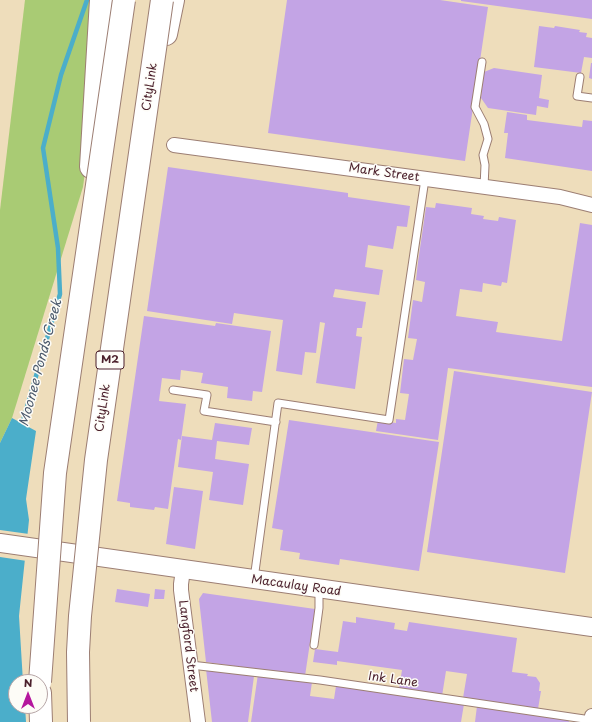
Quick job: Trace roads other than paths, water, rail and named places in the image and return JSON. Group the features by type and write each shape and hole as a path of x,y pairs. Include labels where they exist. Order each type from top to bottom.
{"highway":[{"path":"84,270 101,0"},
{"path":"41,674 55,473 124,0"},
{"name":"CityLink","path":"79,722 78,652 80,616 96,460 141,155 162,0"},
{"path":"141,155 174,0"}],"street":[{"name":"Mark Street","path":"174,145 560,197 592,205"},
{"name":"Macaulay Road","path":"0,543 592,627"},
{"name":"Langford Street","path":"183,570 180,584 198,722"}],"lane":[{"path":"482,62 475,107 484,124 488,139 483,155 485,165 484,187"},
{"path":"580,77 577,96 592,98"},
{"path":"254,580 278,403 389,420 425,179"},
{"path":"172,390 207,395 204,412 276,422"},
{"path":"314,646 319,608 318,589"},
{"name":"Ink Lane","path":"191,665 320,680 592,719"}],"water":[{"name":"Moonee Ponds Creek","path":"12,418 36,431 26,499 29,520 19,616 23,674 8,674 8,714 26,714 26,722 0,722 0,443"}],"waterway":[{"name":"Moonee Ponds Creek","path":"22,424 60,294 58,248 43,148 61,75 87,0"}]}
